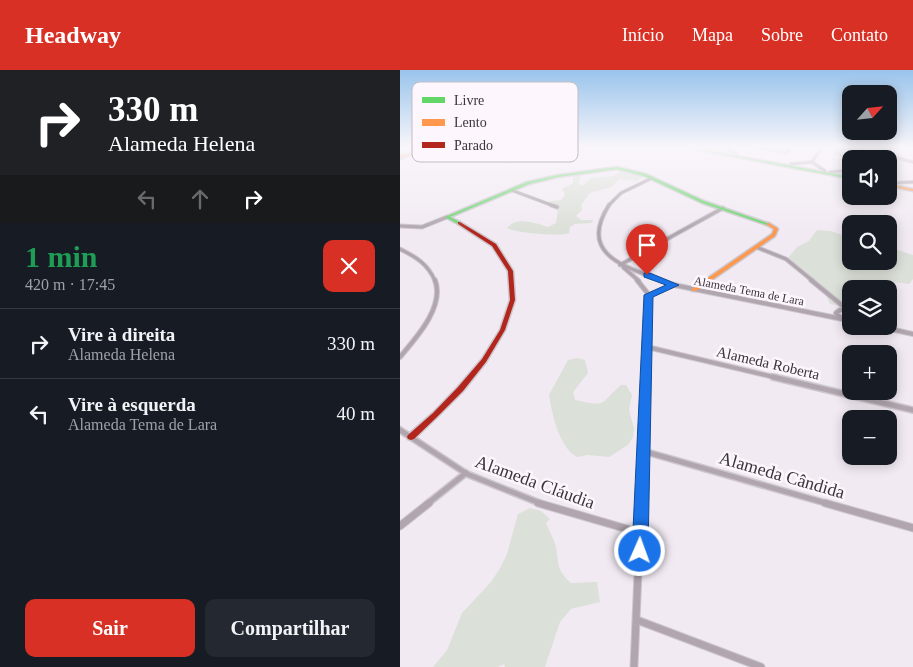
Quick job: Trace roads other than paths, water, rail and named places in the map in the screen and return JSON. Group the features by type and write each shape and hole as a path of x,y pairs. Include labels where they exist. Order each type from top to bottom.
{"street":[{"path":"400,226 425,226 511,190 548,178 562,176"},
{"path":"646,176 685,194 774,226 776,232 774,236 694,290"},
{"name":"Alameda Tema de Lara","path":"652,178 616,195 607,208 598,233 598,244 604,253 621,266 694,290 842,319"},
{"path":"897,183 913,182"},
{"path":"897,185 913,188"},
{"path":"511,190 557,207"},
{"path":"634,667 641,533 649,295 642,284 621,266 723,208"},
{"path":"411,437 447,405 476,373 502,331 511,306 510,271 498,248 475,230 447,217"},
{"path":"756,247 786,259 842,305"},
{"path":"400,249 418,258 432,269 437,282 437,300 426,324 400,357"},
{"path":"649,295 674,285"},
{"path":"838,301 837,315 842,319"},
{"name":"Alameda Tema de Lara","path":"822,315 842,311"},
{"path":"897,330 913,334"},
{"name":"Alameda Roberta","path":"647,347 913,410"},
{"name":"Alameda Cláudia","path":"400,430 466,473 505,491 553,508 641,533"},
{"name":"Alameda Cândida","path":"643,451 913,528"},
{"path":"400,526 466,473"},
{"path":"637,620 671,631 761,667"}]}
